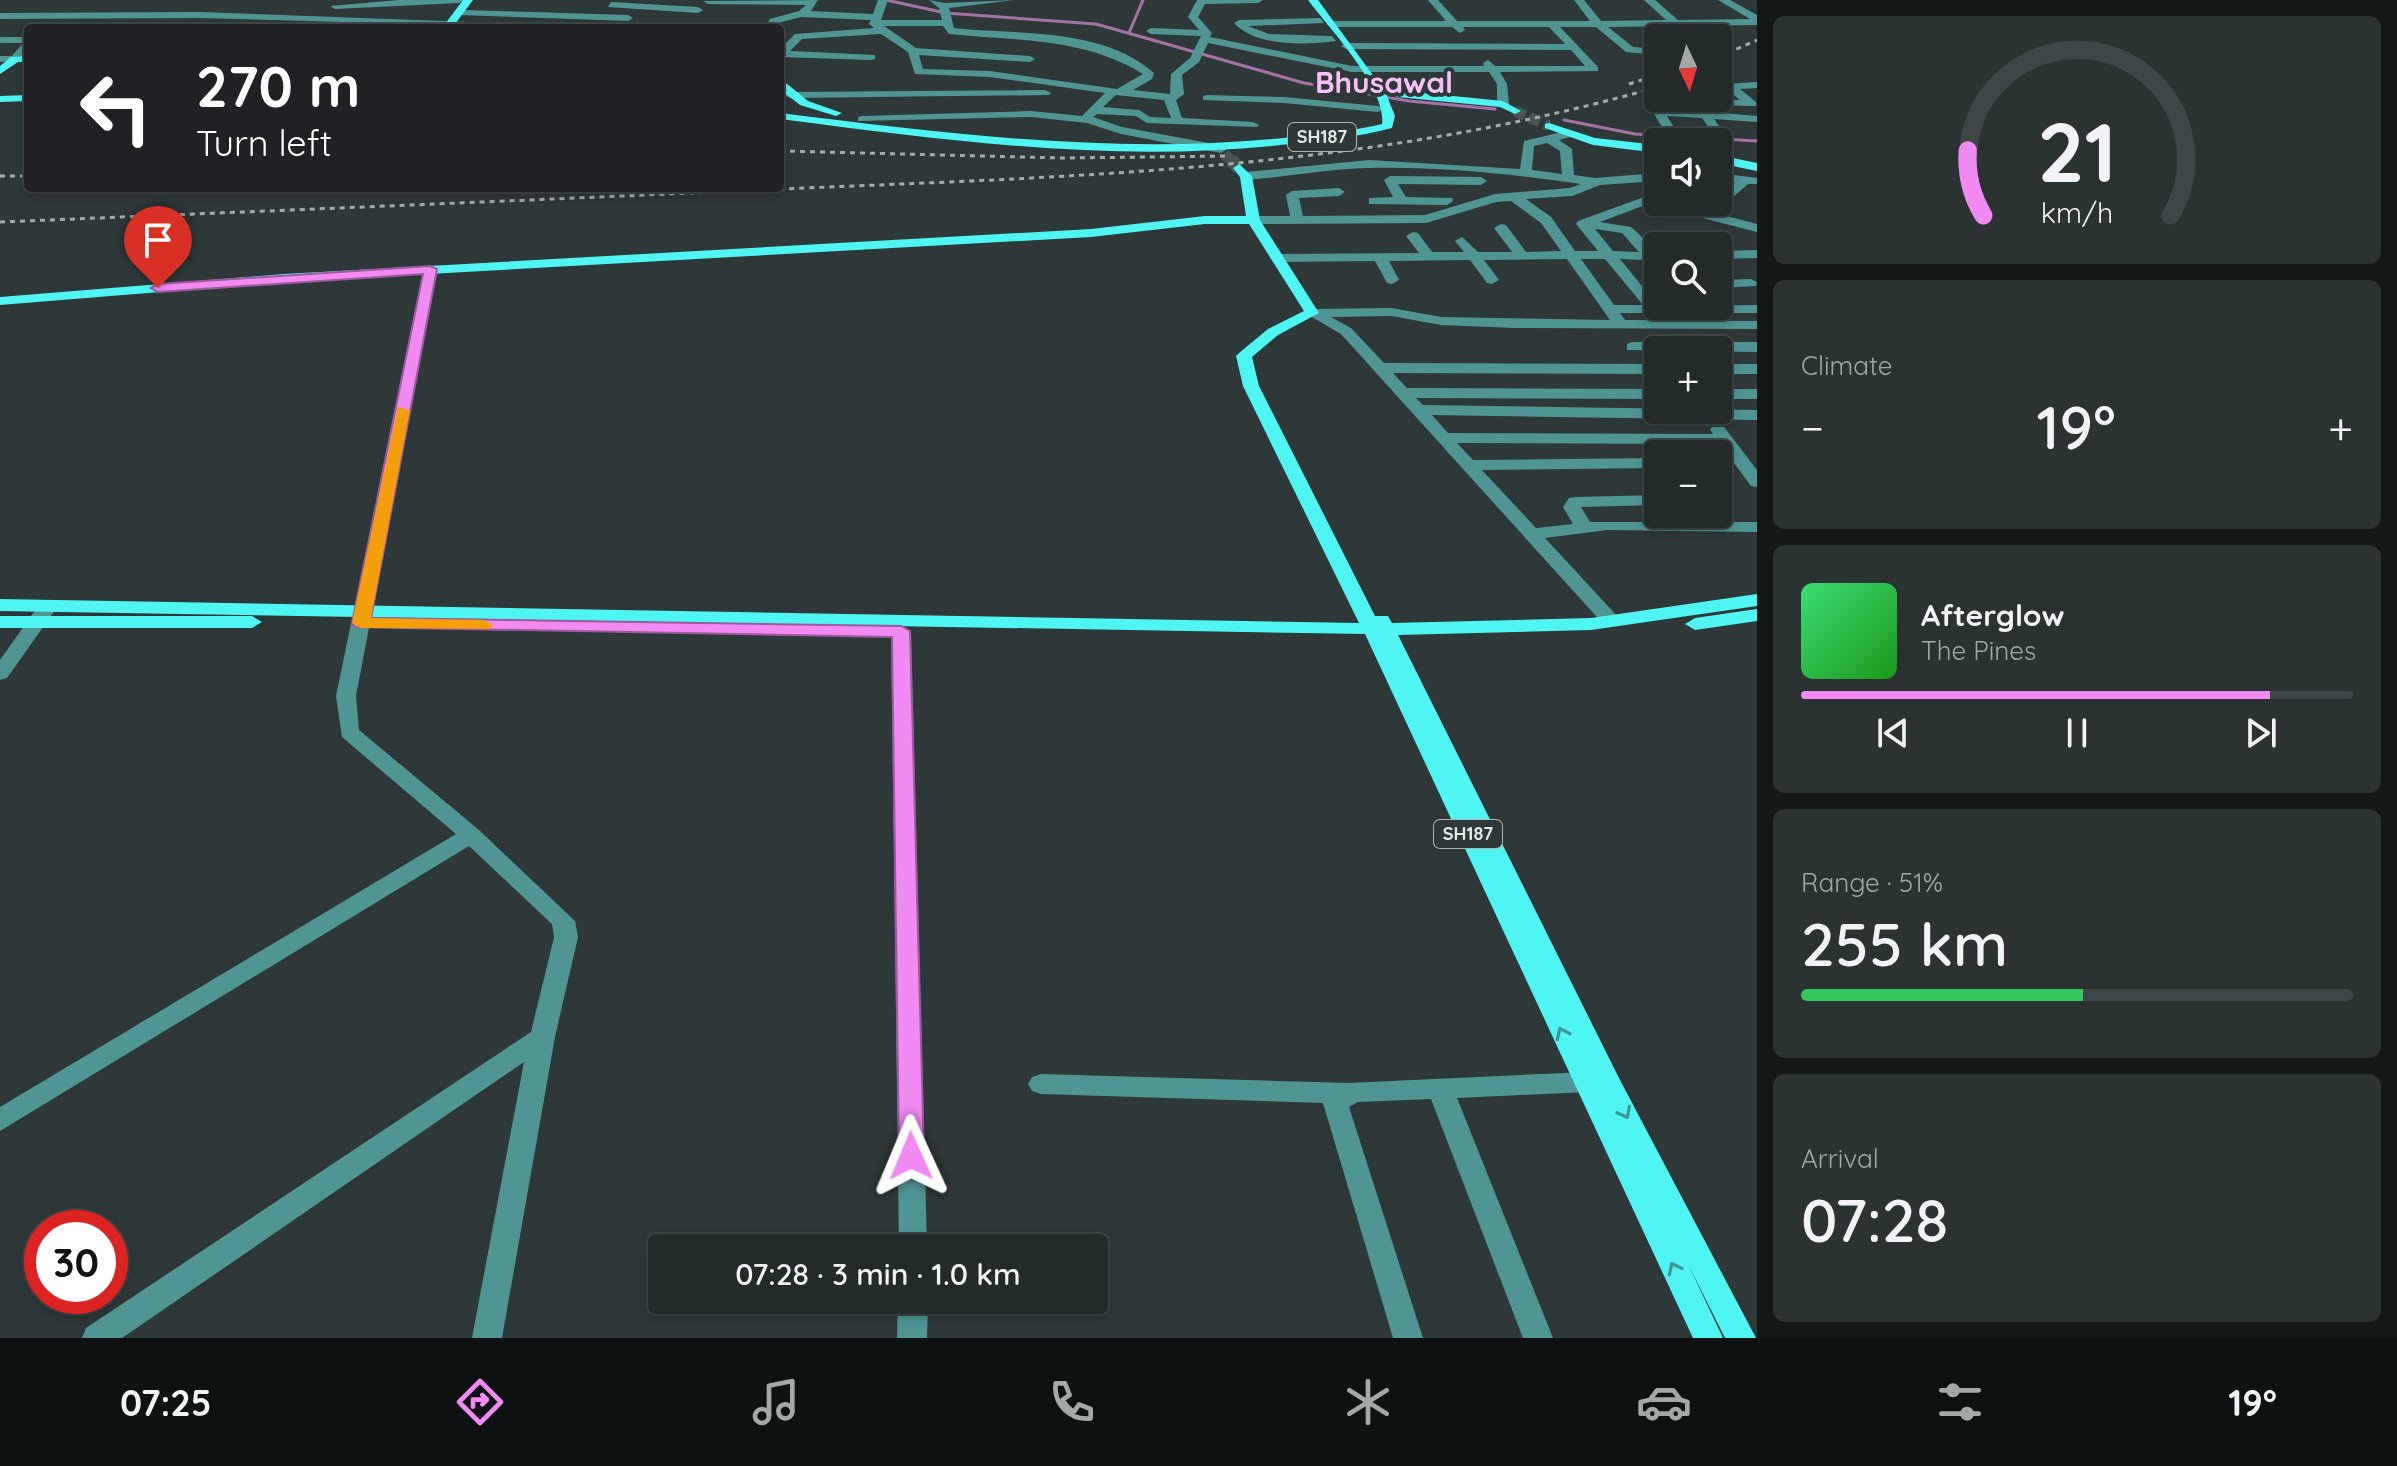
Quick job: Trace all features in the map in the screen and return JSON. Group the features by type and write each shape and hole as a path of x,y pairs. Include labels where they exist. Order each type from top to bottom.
{"main road":[{"path":"451,24 468,0"},
{"path":"1303,0 1325,19 1332,39 1379,98 1503,104 1515,111"},
{"path":"1313,0 1346,46 1359,73"},
{"path":"0,71 15,59 24,59"},
{"path":"784,87 790,95 817,110 865,123"},
{"path":"0,99 24,98"},
{"name":"SH187","path":"1226,151 1385,127 1392,122 1379,98"},
{"path":"784,116 1088,149 1226,151"},
{"path":"1570,134 1605,143 1644,147"},
{"path":"1732,162 1757,167"},
{"path":"1243,172 1253,220 1312,313"},
{"path":"0,301 430,269 1091,233 1205,220 1253,220"},
{"name":"SH187","path":"1312,313 1266,337 1258,386 1741,1338"},
{"path":"1382,635 1612,622 1757,600"},
{"path":"0,605 42,614"},
{"path":"0,622 42,614 362,616 1382,635 1617,634 1757,615"},
{"path":"362,616 901,631 1140,630"},
{"name":"SH187","path":"1382,635 1586,1082 1708,1338"}],"street":[{"path":"5,29 41,0"},
{"path":"0,11 21,15 287,17 327,12 340,6 459,0"},
{"path":"932,0 945,13 951,31 1056,37 1102,50 1149,73 1148,77 1117,92 1091,115"},
{"path":"784,50 791,41 805,34 853,32 876,24 1010,0"},
{"path":"913,51 919,72 980,74 1028,86 1171,98 1178,94 1176,74 1195,60 1203,36 1193,15 1201,1 1258,0"},
{"path":"1433,0 1494,70 1502,84 1503,104"},
{"path":"1579,0 1598,24 1630,50 1644,51"},
{"path":"1649,0 1677,24 1757,21"},
{"path":"1723,0 1757,21"},
{"path":"694,24 698,10 708,1 830,1"},
{"path":"802,14 816,1"},
{"path":"50,24 81,2"},
{"path":"576,14 583,2"},
{"path":"102,24 132,3 281,5"},
{"path":"459,13 533,3"},
{"path":"876,24 879,3"},
{"path":"596,4 657,4 698,10"},
{"path":"623,24 639,4"},
{"path":"648,18 657,4"},
{"path":"519,7 628,18"},
{"path":"327,12 383,24"},
{"path":"317,24 327,12"},
{"path":"1332,39 1248,32 1239,23 1445,13"},
{"path":"773,24 777,19 802,14 876,24 913,51 1030,59 1052,73 1070,77 1079,88"},
{"path":"155,24 170,15"},
{"path":"220,24 232,15"},
{"path":"276,24 287,17"},
{"path":"1325,19 1455,24 1644,24"},
{"path":"1502,24 1524,46"},
{"path":"1203,36 1359,73 1594,69 1552,24"},
{"path":"1310,51 1150,28 1203,36 1359,73"},
{"path":"784,55 872,62 868,47 856,41 853,32"},
{"path":"1024,35 1030,59"},
{"path":"784,37 791,41"},
{"path":"1299,38 1320,63"},
{"path":"0,40 24,42"},
{"path":"1346,46 1573,47"},
{"path":"0,59 15,59 24,47"},
{"path":"1207,98 1379,98 1430,84 1418,70"},
{"path":"928,72 930,92"},
{"path":"980,74 998,115"},
{"path":"871,93 876,81"},
{"path":"1487,84 1502,84"},
{"path":"1751,100 1730,86 1757,85"},
{"path":"790,95 987,93 1028,86"},
{"path":"888,93 902,118"},
{"path":"1171,98 1177,120 1182,122"},
{"path":"1715,128 1696,100 1751,100"},
{"path":"1669,128 1659,112 1679,108 1706,115 1757,119"},
{"path":"865,123 902,118 1137,113 1150,121 1253,125"},
{"path":"1091,115 1138,135 1199,142 1226,151"},
{"path":"1526,172 1527,145 1547,132 1570,134"},
{"path":"1547,132 1566,149 1568,178"},
{"path":"1243,172 1365,165 1473,166 1596,182 1644,178"},
{"path":"1473,166 1493,199"},
{"path":"1402,201 1390,180 1481,181"},
{"path":"1732,195 1751,181"},
{"path":"1253,220 1426,219 1493,199 1572,192 1596,182"},
{"path":"1297,220 1292,195 1339,192"},
{"path":"1514,197 1544,219 1644,361"},
{"path":"1584,224 1644,200"},
{"path":"1374,201 1447,201"},
{"path":"1710,216 1757,228"},
{"path":"1584,224 1644,298"},
{"path":"1584,224 1626,230 1644,247"},
{"path":"1501,228 1522,255"},
{"path":"1413,236 1428,256"},
{"path":"1462,241 1492,280"},
{"path":"1732,255 1757,254"},
{"path":"1277,258 1522,255 1644,257"},
{"path":"1380,257 1392,280"},
{"path":"430,269 346,696 349,732 471,835 563,921 566,937 542,1037 487,1338"},
{"path":"1732,274 1737,274"},
{"path":"1732,285 1755,286"},
{"path":"1732,309 1757,309"},
{"path":"1312,313 1392,312 1441,321 1614,319 1757,325"},
{"path":"1614,319 1644,312"},
{"path":"1312,313 1346,331 1612,622"},
{"path":"1632,347 1757,347"},
{"path":"1379,368 1644,373"},
{"path":"1732,369 1757,369"},
{"path":"1401,393 1644,394"},
{"path":"1732,394 1757,394"},
{"path":"1418,410 1644,412"},
{"path":"1732,416 1754,418"},
{"path":"1714,424 1724,439 1749,463 1757,482"},
{"path":"1443,438 1724,439"},
{"path":"1467,465 1644,463"},
{"path":"1584,527 1572,507 1575,502 1644,500"},
{"path":"1531,534 1644,523"},
{"path":"1732,525 1757,527"},
{"path":"0,674 42,614"},
{"path":"901,631 913,1234"},
{"path":"0,1120 471,835"},
{"path":"97,1338 542,1037"},
{"path":"1041,1084 1345,1093 1586,1082"},
{"path":"1440,1088 1538,1338"},
{"path":"1345,1093 1338,1097 1336,1107 1408,1338"},
{"path":"912,1338 913,1314"}],"waterway":[{"path":"886,0 946,13 1096,24 1304,83 1409,101 1495,109"},
{"path":"1129,33 1143,0"},
{"path":"1564,120 1635,134 1757,141"}],"tunnel":[{"path":"1515,111 1549,126"},
{"path":"1224,154 1233,162"},
{"path":"1233,162 1239,168"}],"railway":[{"path":"1732,51 1757,40"},
{"path":"1629,84 1644,79"},
{"path":"784,189 1128,172 1340,151 1446,135 1552,114 1644,91"},
{"path":"784,151 1064,158 1228,156"},
{"path":"0,176 24,176"},
{"path":"0,222 721,192"}],"slow traffic":[{"path":"403,410 361,623 484,625"}],"district":[{"name":"Bhusawal","path":"1384,83"}],"route":[{"path":"158,288 430,269 361,623 901,631 911,1156"}]}
